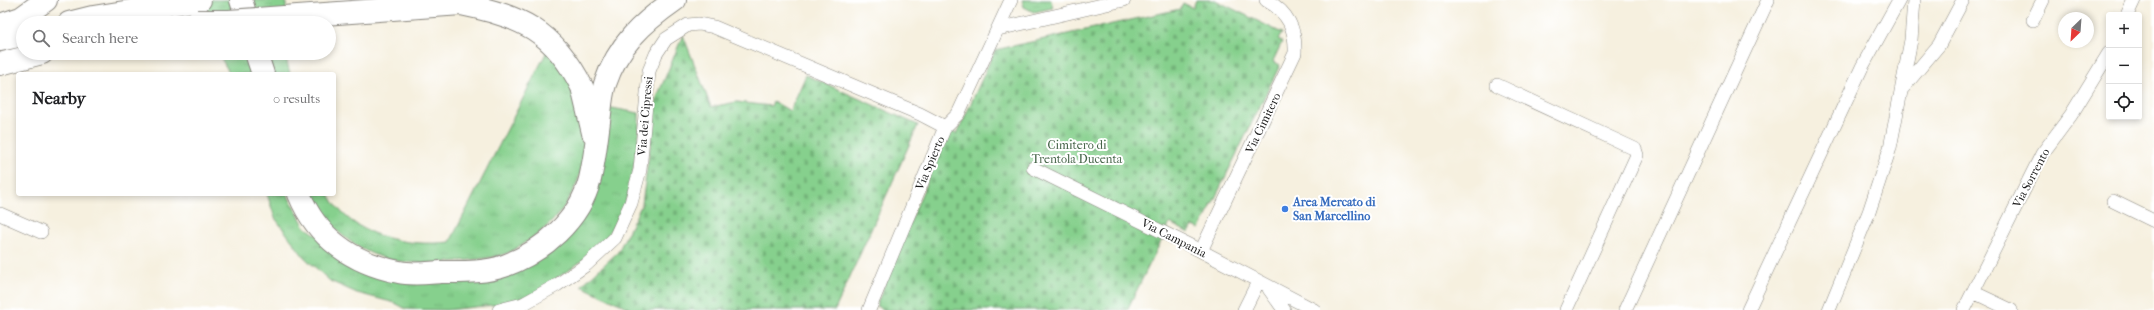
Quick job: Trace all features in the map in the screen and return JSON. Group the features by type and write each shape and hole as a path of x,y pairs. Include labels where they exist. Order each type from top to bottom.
{"highway":[{"path":"24,16 46,0"},
{"path":"241,0 246,16"},
{"path":"144,16 194,15 413,0"},
{"path":"300,196 306,210 325,235 348,254 377,268 404,273 460,271 503,266 527,255 552,239 573,216 590,181 604,85 615,60 644,22 675,0"},
{"path":"297,16 461,4 494,11 522,21 546,38 570,63 582,87 596,145"},
{"path":"0,25 16,20"},
{"path":"0,40 16,37"},
{"path":"0,64 16,60"},
{"path":"258,60 262,72"}],"street":[{"name":"Via Spierto","path":"869,310 945,127 958,114 1011,0"},
{"path":"998,29 1124,0"},
{"name":"Via Cimitero","path":"1201,251 1295,53 1295,40 1292,26 1286,15 1266,0"},
{"path":"1625,310 1768,0"},
{"path":"1748,310 1862,67 1899,0"},
{"path":"1828,310 1871,205 1890,148 1911,40 1914,0"},
{"path":"1901,90 1939,46 1963,0"},
{"path":"2033,20 2043,0"},
{"path":"2128,12 2134,0"},
{"name":"Via dei Cipressi","path":"499,310 523,304 557,285 586,265 615,238 631,204 640,170 649,71 656,54 666,39 688,25 698,24 714,27 920,114 945,127"},
{"name":"Via Sorrento","path":"1964,310 2042,154 2071,115 2106,58"},
{"path":"1497,85 1635,149 1637,155 1566,310"},
{"name":"Via Campania","path":"1033,168 1201,251 1310,309"},
{"path":"2113,201 2154,221"},
{"path":"0,214 41,232"},
{"path":"1244,310 1263,284 1284,310"},
{"path":"1973,292 2011,310"}],"green space":[{"path":"192,0 229,0 234,16 193,16"},
{"path":"251,0 286,0 286,16 256,16"},
{"path":"1022,0 1051,0 1053,8 1034,12 1024,7"},
{"name":"Cimitero di Trentola Ducenta","path":"1196,0 1215,0 1282,33 1278,40 1282,42 1273,61 1280,65 1200,229 1193,226 1189,233 1170,223 1127,310 885,310 876,306 948,130 957,134 995,50 1180,9 1183,3 1193,8"},
{"path":"683,35 711,107 737,102 771,106 773,101 790,111 806,75 918,125 835,310 633,310 581,286 618,252 642,204 657,97"},
{"path":"547,51 567,77 580,98 584,116 584,156 575,187 568,201 558,214 535,236 509,252 492,257 470,260 424,263 404,262 384,258 370,253 358,246 335,229 325,218 311,196 330,196 338,209 351,220 365,229 381,236 416,243 450,242"},
{"path":"222,60 247,60 250,72 229,72"},
{"path":"269,60 287,60 290,72 272,72"},
{"path":"606,107 639,113 639,134 631,184 623,209 608,235 592,254 534,294 503,304 446,310 406,309 395,303 357,293 330,281 304,257 275,218 268,196 288,196 305,227 380,278 556,248"}],"place":[{"name":"Area Mercato di San Marcellino","path":"1285,209"}]}
